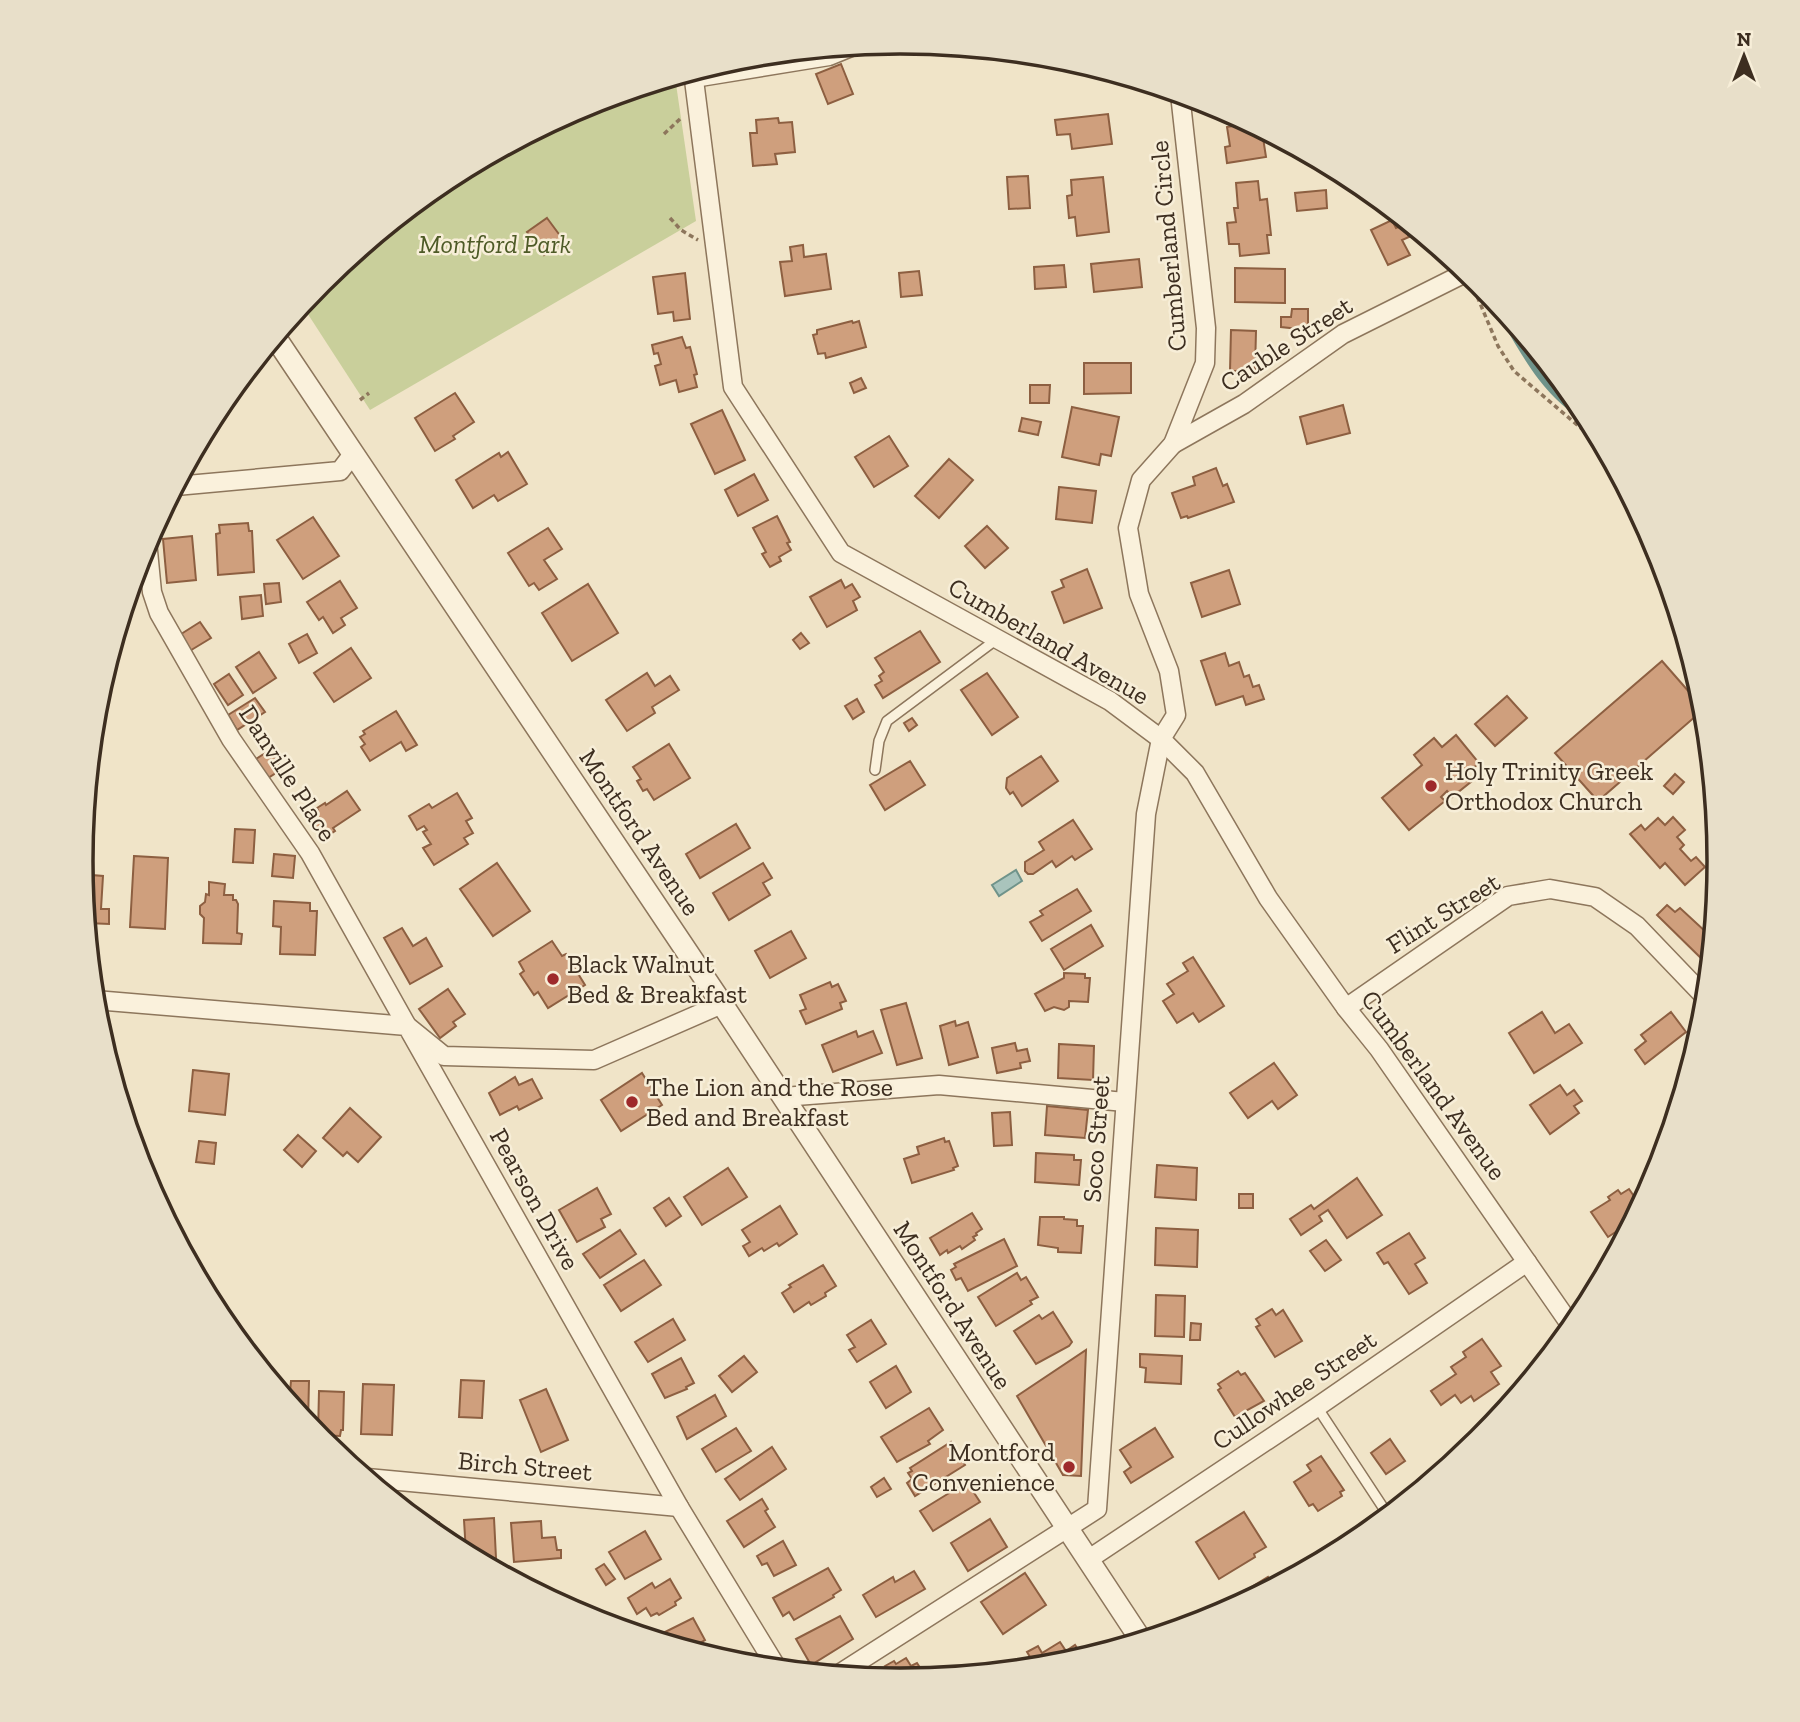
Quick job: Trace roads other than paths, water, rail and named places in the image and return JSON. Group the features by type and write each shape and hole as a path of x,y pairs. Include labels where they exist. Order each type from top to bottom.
{"street":[{"name":"Cumberland Avenue","path":"694,81 733,387 841,553 1110,701 1161,739 1195,773 1268,898 1346,1008 1380,1049 1565,1317"},
{"name":"Cumberland Circle","path":"1161,739 1176,715 1170,671 1139,594 1128,528 1141,480 1173,444 1205,363 1206,328 1181,105"},
{"name":"Cauble Street","path":"1173,444 1244,404 1343,334 1461,282"},
{"name":"Montford Avenue","path":"280,345 722,1004 1136,1632"},
{"path":"186,485 340,471 353,454"},
{"name":"Danville Place","path":"149,566 152,592 159,613 231,739 310,853 408,1026"},
{"name":"Soco Street","path":"1068,1528 1097,1509 1146,814 1161,739"},
{"name":"Flint Street","path":"1346,1008 1508,896 1550,889 1595,897 1637,926 1696,988"},
{"path":"106,1001 408,1026 444,1056 594,1059 722,1004"},
{"name":"Pearson Drive","path":"408,1026 679,1507 770,1657"},
{"path":"783,1097 939,1085 1125,1102"},
{"name":"Cullowhee Street","path":"1089,1559 1317,1407 1527,1262"},
{"name":"Birch Street","path":"382,1479 679,1507"},
{"path":"851,1666 1068,1528"}],"lane":[{"path":"876,770 879,741 887,721 997,639"},
{"path":"1317,1407 1383,1507"}],"water":[{"path":"1016,870 1022,881 999,896 992,885"}],"waterway":[{"path":"1518,343 1541,377 1563,402"}],"place":[{"name":"Holy Trinity Greek Orthodox Church","path":"1431,786"},
{"name":"Black Walnut Bed & Breakfast","path":"553,979"},
{"name":"The Lion and the Rose Bed and Breakfast","path":"632,1102"},
{"name":"Montford Convenience","path":"1069,1467"}],"park label":[{"name":"Montford Park","path":"495,244"}]}
